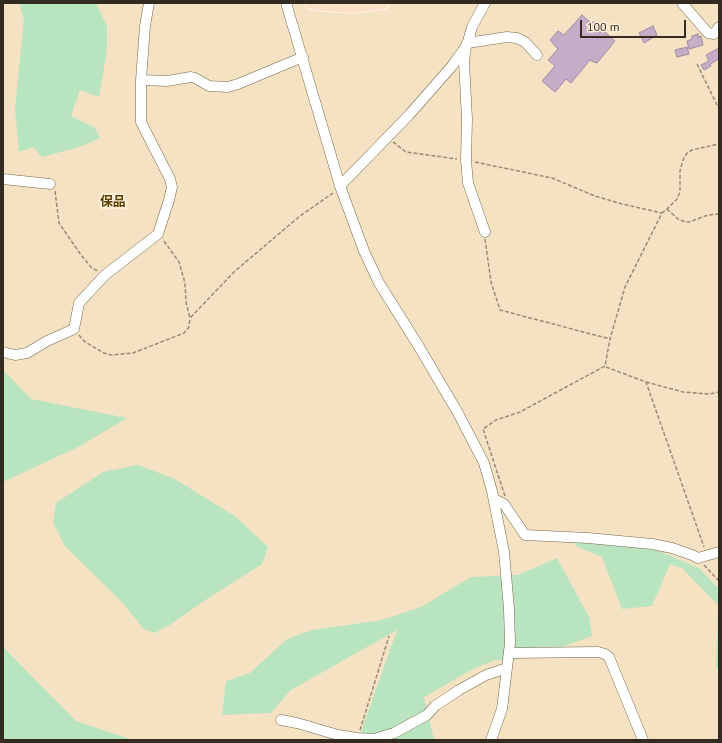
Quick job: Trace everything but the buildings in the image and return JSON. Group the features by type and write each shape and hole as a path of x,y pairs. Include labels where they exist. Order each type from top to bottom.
{"main road":[{"path":"311,3 319,5 355,7 383,3"}],"street":[{"path":"3,352 15,355 27,353 47,340 74,328 79,303 105,275 158,234 172,187 170,180 141,122 141,80 145,26 149,3"},
{"path":"286,3 340,186 364,251 379,283 438,379 484,462 494,499 504,552 509,609 509,653 502,709 492,740"},
{"path":"484,232 468,183 466,160 467,119 464,60 472,27 485,3"},
{"path":"682,3 708,33 714,34 719,27"},
{"path":"340,186 409,115 452,66 467,44 507,37 518,38 525,42 537,55"},
{"path":"141,80 167,81 190,77 196,78 210,86 228,88 302,57"},
{"path":"3,179 50,184"},
{"path":"494,499 504,504 525,535 588,538 652,544 672,548 703,558 719,552"},
{"path":"509,653 598,652 605,654 609,657 643,740"},
{"path":"280,720 297,722 338,735 374,739 394,733 427,715 435,706 459,690 486,675 507,668"}],"path":[{"path":"697,64 719,109"},
{"path":"388,137 406,152 466,160 552,178 595,196 662,213"},
{"path":"605,366 610,338 625,287 662,213 677,199 680,192 680,171 687,154 692,150 719,144"},
{"path":"50,184 54,190 59,223 92,268 105,275"},
{"path":"190,318 235,271 300,216 332,194 340,186"},
{"path":"667,209 678,219 685,222 708,215 719,214"},
{"path":"484,232 491,282 500,310 610,338"},
{"path":"74,328 85,342 111,355 133,353 184,333 189,327 190,318 186,302 185,283 178,262 158,234"},
{"path":"504,504 506,495 483,429 496,420 520,412 605,366 646,382 683,392 710,394 719,392"},
{"path":"646,382 703,558 719,581"},
{"path":"357,738 389,636"}],"green space":[{"path":"19,3 96,3 107,26 107,50 99,97 80,90 71,116 95,128 100,138 79,147 42,157 33,147 19,152 15,108 24,20"},
{"path":"3,370 31,399 127,418 78,447 3,482"},
{"path":"138,465 175,479 236,517 268,547 262,564 155,633 144,629 122,602 65,546 53,523 56,503 103,472"},
{"path":"572,542 603,543 654,549 699,568 719,589 719,669 716,668 718,605 682,568 670,564 652,606 622,609 602,557 578,547"},
{"path":"557,558 589,617 592,636 559,648 515,660 495,660 475,668 424,697 434,740 358,740 397,630 291,690 271,713 222,715 226,681 250,673 287,639 313,630 382,620 421,607 471,577 518,575"},
{"path":"3,647 76,721 133,740 3,740"}],"district":[{"name":"保品","path":"113,202"}]}
